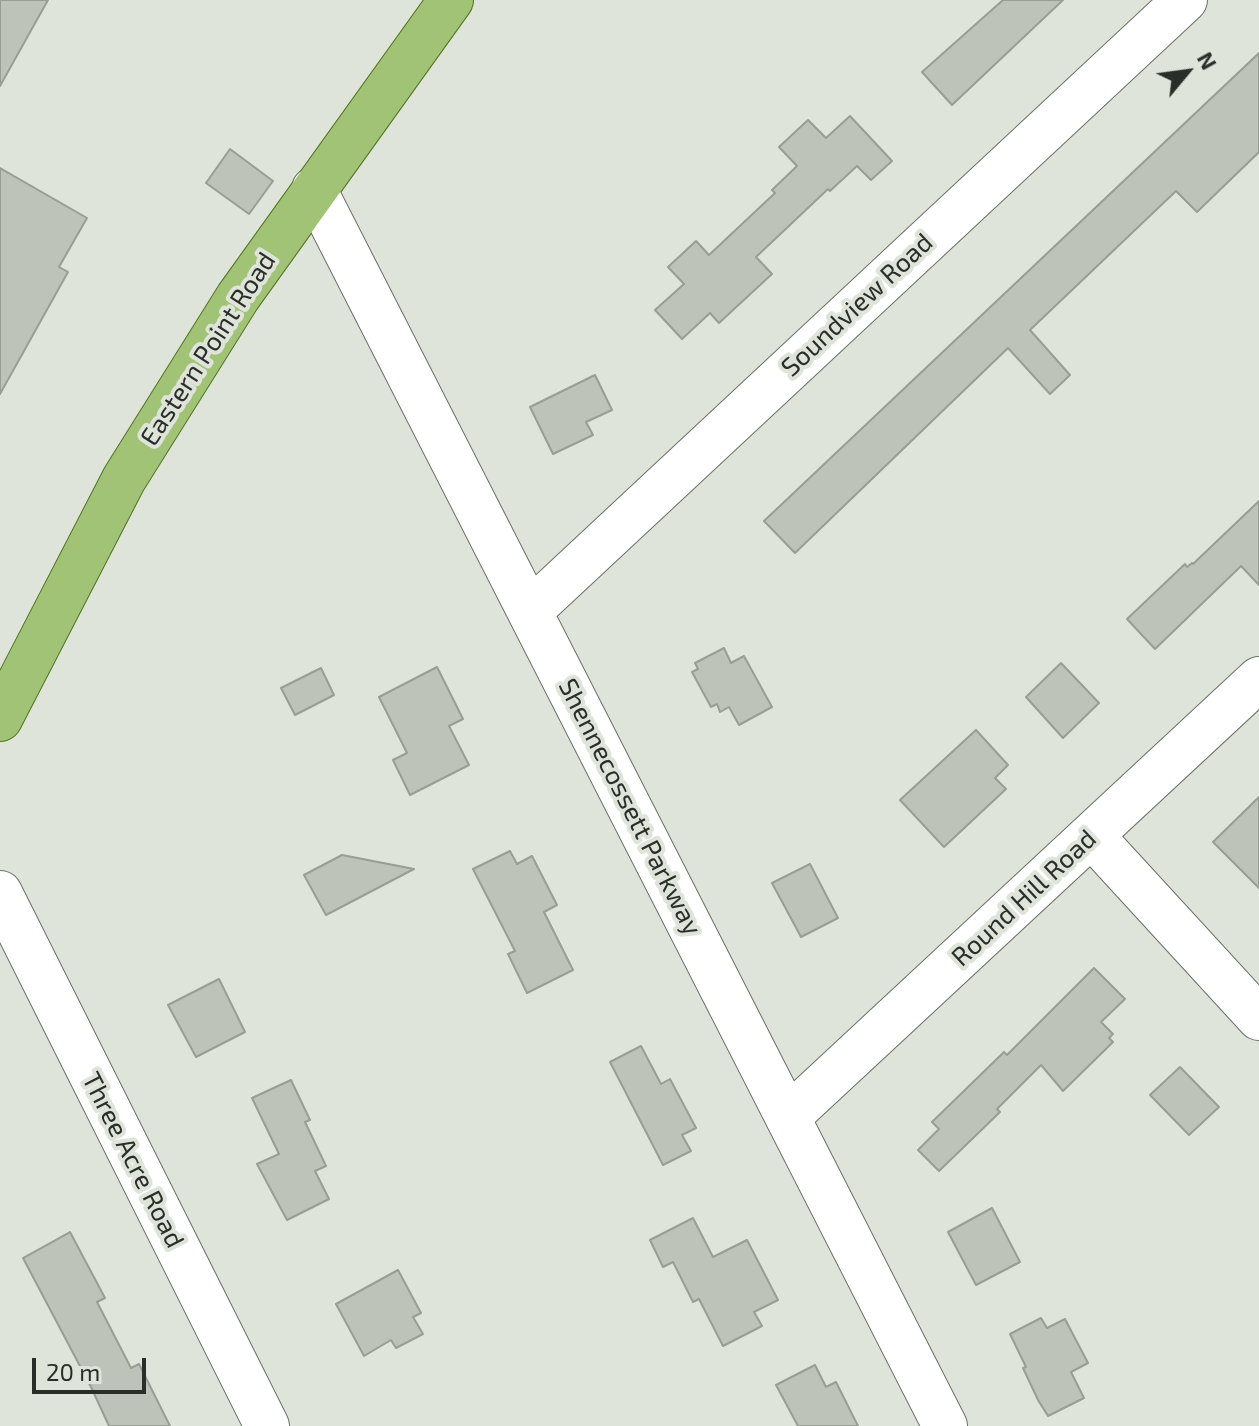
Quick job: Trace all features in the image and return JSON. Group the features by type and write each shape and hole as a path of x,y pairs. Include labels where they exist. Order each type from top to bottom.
{"main road":[{"name":"Eastern Point Road","path":"0,719 124,479 238,297 451,0"}],"street":[{"name":"Soundview Road","path":"530,611 1185,0"},
{"name":"Shennecossett Parkway","path":"314,189 945,1426"},
{"name":"Round Hill Road","path":"788,1117 1259,679"},
{"path":"1092,836 1259,1018"},
{"name":"Three Acre Road","path":"0,893 267,1426"}],"building":[{"path":"0,0 48,0 0,86"},
{"path":"1003,0 1063,0 952,105 922,72"},
{"path":"1259,53 1259,152 1197,212 1176,191 1030,330 1070,375 1050,394 1008,348 795,553 764,521"},
{"path":"850,116 892,161 871,180 857,166 830,191 828,189 756,257 772,274 719,323 710,313 682,339 655,310 684,284 668,267 696,241 709,255 775,193 772,190 797,166 779,147 808,120 826,138"},
{"path":"230,149 273,181 249,214 206,183"},
{"path":"0,168 87,218 59,267 68,272 0,394"},
{"path":"595,375 612,410 586,422 593,435 553,454 530,407"},
{"path":"1259,501 1259,585 1241,566 1155,649 1127,619 1185,564 1187,567 1193,564"},
{"path":"724,648 731,663 744,656 772,707 739,725 729,707 720,712 717,704 711,707 692,672 698,669 695,663"},
{"path":"1061,663 1099,703 1063,738 1026,697"},
{"path":"437,667 463,719 449,726 469,765 410,795 393,760 407,753 379,697"},
{"path":"321,668 334,695 295,715 281,688"},
{"path":"976,730 1008,765 995,778 1006,789 944,847 900,800"},
{"path":"1259,797 1259,888 1213,842"},
{"path":"510,851 517,864 532,856 557,905 544,912 573,970 527,993 508,954 515,951 473,869"},
{"path":"342,855 414,869 326,915 304,875"},
{"path":"810,864 838,918 801,937 772,883"},
{"path":"1094,968 1125,999 1101,1022 1113,1034 1109,1038 1113,1042 1063,1091 1041,1065 997,1109 1000,1112 939,1171 918,1150 939,1129 932,1122 1004,1052 1007,1055"},
{"path":"219,979 245,1032 196,1057 168,1005"},
{"path":"641,1046 661,1084 670,1079 696,1128 682,1135 691,1151 663,1165 610,1062"},
{"path":"1180,1067 1219,1107 1189,1135 1150,1095"},
{"path":"291,1080 310,1120 305,1122 326,1166 315,1171 329,1199 287,1220 257,1164 279,1154 252,1098"},
{"path":"992,1208 1020,1262 976,1285 948,1232"},
{"path":"693,1218 713,1257 747,1240 778,1300 754,1312 762,1326 723,1346 699,1299 693,1302 673,1262 663,1267 650,1240"},
{"path":"70,1232 105,1298 97,1302 131,1368 139,1364 170,1426 109,1426 23,1258"},
{"path":"398,1270 421,1313 413,1317 423,1334 396,1348 391,1340 364,1356 336,1304"},
{"path":"1041,1318 1047,1328 1065,1319 1088,1363 1071,1372 1084,1398 1048,1416 1023,1368 1026,1367 1010,1334"},
{"path":"815,1365 826,1387 836,1382 858,1426 798,1426 776,1385"}]}
